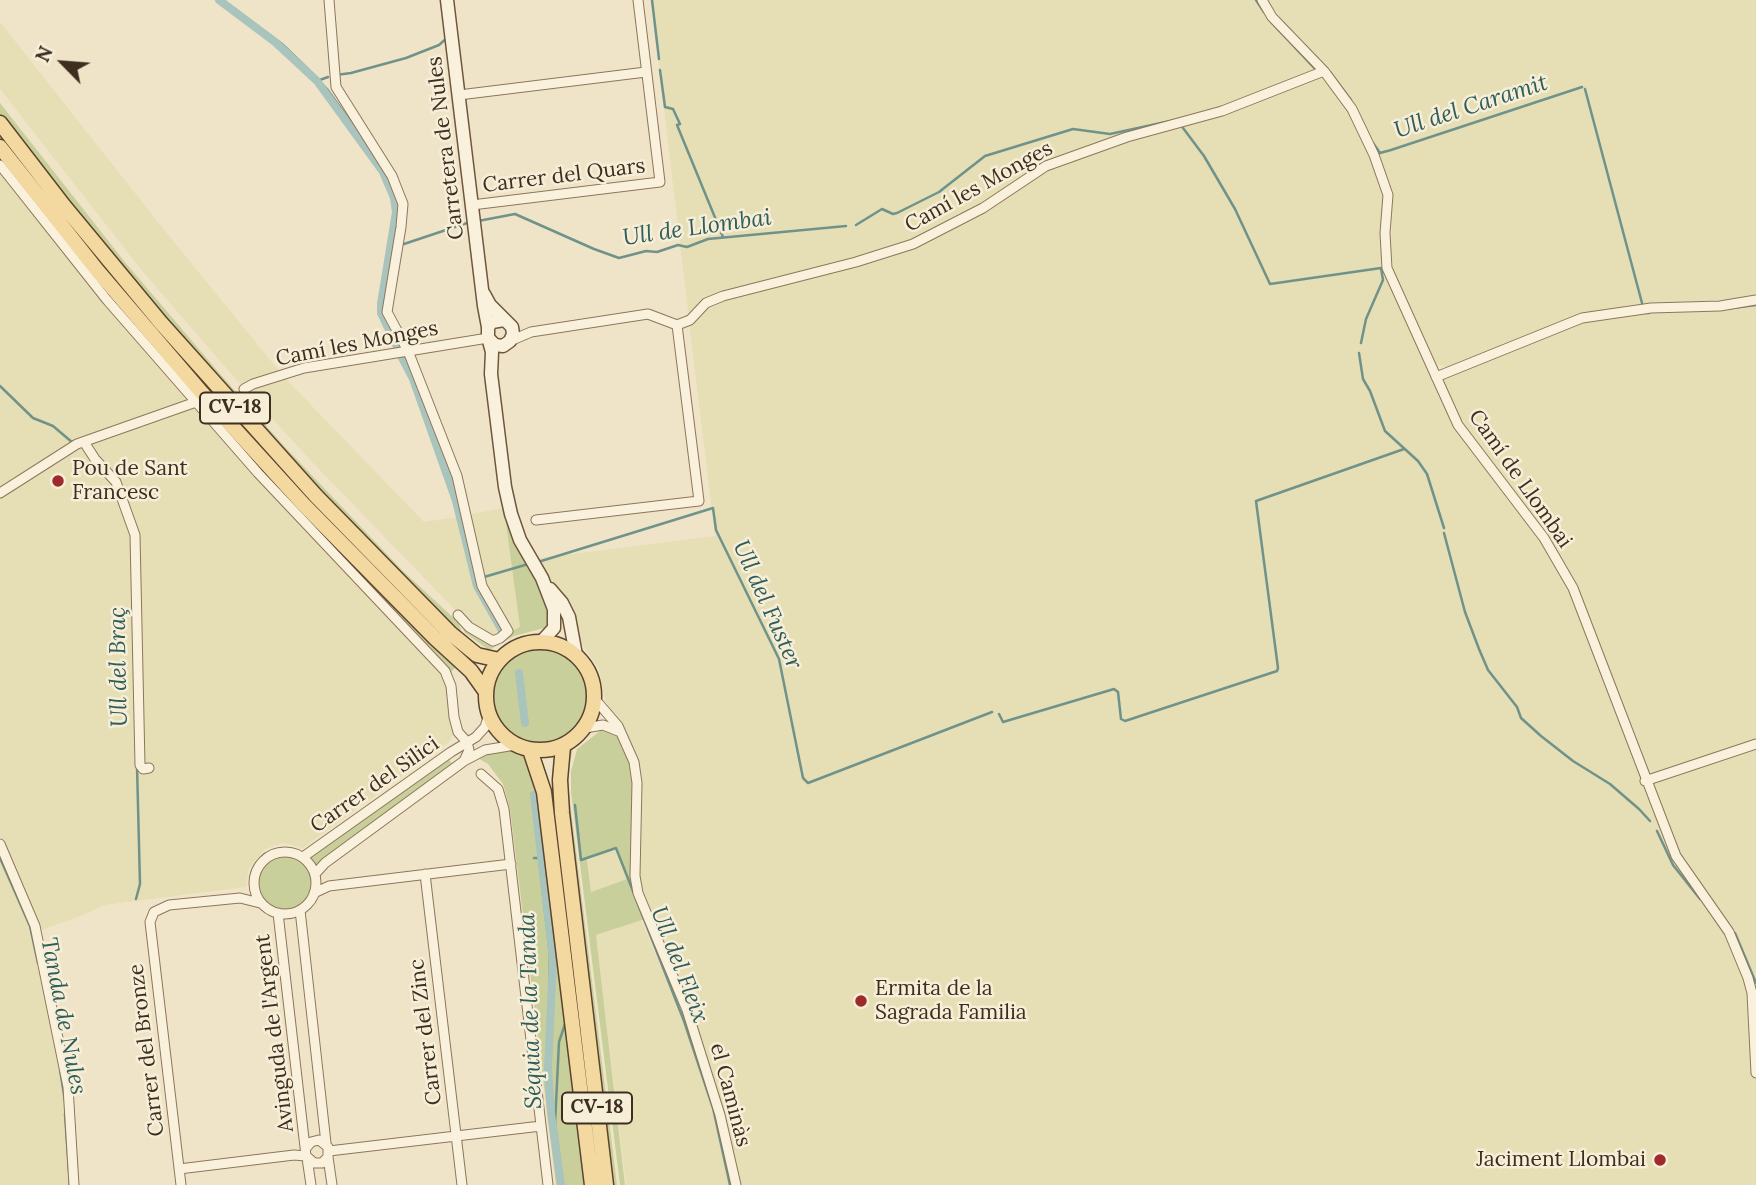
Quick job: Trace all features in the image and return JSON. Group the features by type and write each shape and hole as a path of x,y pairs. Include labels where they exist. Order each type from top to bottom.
{"main road":[{"name":"Carretera de Nules","path":"447,0 486,335 492,352 491,374 505,486 520,540 569,617 576,655"},
{"name":"CV-18","path":"0,123 64,206 161,323 316,496 450,633 477,655 499,660"},
{"name":"CV-18","path":"0,146 110,285 217,410 341,543 471,671 486,692"},
{"path":"482,291 508,324 513,334 510,342 503,346 495,345 486,335 498,320 508,324"},
{"name":"Carretera de Nules","path":"495,391 499,360 510,342"},
{"name":"Carretera de Nules","path":"541,642 554,628 556,616 542,578"},
{"path":"541,642 560,646 576,655 590,675 594,698 592,713 575,738 562,746 530,750 515,745 499,732 489,714 486,692 490,676 499,660 516,648 541,642"},
{"name":"CV-18","path":"562,746 562,813 606,1185"},
{"name":"CV-18","path":"530,750 546,804 592,1185"}],"street":[{"path":"329,0 336,88 392,176 403,204 387,312 408,351 457,476 482,586 508,631 493,641 469,627 458,615"},
{"path":"459,95 646,72 638,0"},
{"name":"Camí de Llombai","path":"1262,0 1272,17 1324,71 1352,109 1388,195 1385,233 1387,268 1458,425 1545,538 1573,588 1676,856 1729,932 1748,978 1752,993 1756,1073"},
{"name":"Camí les Monges","path":"677,325 690,320 706,303 723,296 856,262 913,244 984,208 1046,166 1127,136 1222,111 1324,71"},
{"name":"Carrer del Quars","path":"472,205 660,182 646,72"},
{"path":"0,165 107,300 258,473 445,671 451,685 453,713 458,732 467,742"},
{"path":"1436,377 1582,318 1651,307 1720,306 1756,300"},
{"path":"510,342 531,332 648,314 677,325 698,500 536,520"},
{"path":"508,324 531,332"},
{"name":"Camí les Monges","path":"244,389 304,368 486,335"},
{"path":"0,494 84,442 196,402"},
{"path":"84,442 116,482 135,535 140,765 143,769 149,768"},
{"name":"el Caminàs","path":"594,698 622,734 634,762 637,783 634,854 638,893 694,1031 720,1115 736,1185"},
{"name":"Carrer del Silici","path":"303,857 481,733 489,714"},
{"path":"584,727 610,726 622,734"},
{"path":"451,752 458,732"},
{"name":"Carrer del Silici","path":"464,761 469,750 467,742"},
{"path":"1645,781 1756,744"},
{"name":"Carrer del Silici","path":"315,877 325,863 464,761 485,750 515,745"},
{"path":"481,774 498,789 504,809 548,1185"},
{"path":"0,844 35,926 68,1087 74,1185"},
{"path":"260,903 254,887 257,868 264,859 283,851 303,857 310,865 315,877 314,893"},
{"path":"240,898 260,903 278,913 290,913 300,910 314,893 329,886 511,864"},
{"name":"Carrer del Zinc","path":"425,874 462,1185"},
{"path":"315,877 329,886"},
{"path":"240,898 254,887"},
{"name":"Carrer del Bronze","path":"181,1185 150,922 154,912 169,905 240,898"},
{"name":"Avinguda de l'Argent","path":"300,910 332,1185"},
{"name":"Avinguda de l'Argent","path":"278,913 311,1185"},
{"path":"328,1150 541,1126"},
{"path":"306,1154 311,1142 318,1140 328,1150"},
{"path":"306,1154 314,1163 322,1163 328,1150"},
{"path":"179,1169 306,1154"}],"shaded area":[{"path":"651,0 1260,0 1271,17 1324,72 1351,109 1373,155 1387,195 1386,268 1456,425 1543,539 1572,588 1675,856 1729,933 1752,993 1756,1078 1756,1185 736,1185 720,1114 698,1042 639,892 635,855 638,783 635,761 622,730 608,713 610,708 605,700 599,669 580,641 573,636 570,616 564,602 532,559 715,536 689,322 707,303 856,263 915,244 961,221 912,244 856,262 723,295 706,302 689,319"},
{"path":"1268,0 1756,0 1756,295 1739,299 1637,304 1585,313 1447,368 1436,363 1394,272 1391,251 1393,192 1379,154 1343,90 1322,62 1284,23"},
{"path":"0,22 280,372 244,385 240,384 143,272 0,89"},
{"path":"0,167 193,401 69,445 0,490"},
{"path":"1756,304 1756,741 1647,776 1574,581 1462,425 1442,384 1444,378 1586,321 1662,311 1722,310"},
{"path":"284,377 424,522 465,516 481,586 507,631 493,640 459,614 248,392 248,389"},
{"path":"196,403 444,672 454,731 450,741 303,848 283,843 265,849 249,868 246,887 104,905 39,931 0,836 0,498 89,444"},
{"path":"504,508 520,627 510,631 483,586 466,515"},
{"path":"1756,748 1756,991 1752,978 1678,854 1651,783"},
{"path":"0,846 34,926 66,1087 73,1185 0,1185"},
{"path":"616,848 627,879 591,892 588,859"},
{"path":"641,920 679,1010 683,1009 714,1107 731,1185 626,1185 596,935"}],"green space":[{"path":"0,103 124,261 221,375 403,571 458,622 463,635 475,649 371,549 159,316 0,116"},
{"path":"0,155 54,224 458,665 451,675 436,655 271,482 144,342 0,163"},
{"path":"504,508 542,586 552,626 514,636 489,650 465,633 460,621 492,641 520,627"},
{"path":"540,647 559,651 575,661 585,677 589,696 585,715 575,731 559,741 540,745 521,741 505,731 495,715 491,696 495,677 505,661 521,651"},
{"path":"605,727 623,738 635,783 632,860 645,919 596,935 625,1185 620,1185 571,792 571,771 577,749","holes":["615,848 627,879 591,892 587,859"]},
{"path":"600,728 591,732 573,749 568,785 617,1185 610,1185 565,802 568,749 586,731"},
{"path":"515,749 527,759 537,782 588,1185 556,1185 510,809 503,784 488,764 476,757 490,750"},
{"path":"448,758 453,765 316,865 310,857"},
{"path":"285,855 304,863 312,882 304,901 285,909 266,901 258,882 266,863"}],"waterway":[{"name":"Séquia de la Tanda","path":"219,0 275,42 317,81 383,172 394,198 396,212 381,313 398,349"},
{"name":"Séquia de la Tanda","path":"223,0 282,44 308,69 327,89 366,143"},
{"path":"652,0 659,59"},
{"name":"Ull del Caramit","path":"1256,0 1264,12"},
{"name":"Ull del Caramit","path":"1272,23 1317,71"},
{"path":"336,75 406,58 439,45 448,37"},
{"path":"660,70 665,107 673,109 680,124 677,125 723,237"},
{"name":"Ull del Caramit","path":"1330,72 1351,100"},
{"path":"317,81 328,77"},
{"name":"Ull del Caramit","path":"1373,143 1380,153 1582,87"},
{"name":"Ull del Caramit","path":"1585,89 1642,303"},
{"name":"Ull de Llombai","path":"856,225 882,209 897,213 939,192 985,156 1073,129 1110,134 1175,120"},
{"name":"Ull de Llombai","path":"1183,128 1204,156 1235,209 1270,284 1381,268 1383,280 1366,319 1361,343"},
{"name":"Séquia de la Tanda","path":"396,197 396,229"},
{"name":"Ull de Llombai","path":"478,221 515,214 619,258 646,251 657,252 678,245 687,247 708,239 846,226"},
{"name":"Ull de Llombai","path":"404,244 467,223"},
{"name":"Séquia de la Tanda","path":"384,308 392,253"},
{"name":"Ull del Caramit","path":"1716,310 1756,305"},
{"name":"Séquia de la Tanda","path":"386,318 400,347"},
{"name":"Ull de Llombai","path":"1359,353 1363,379 1385,431 1418,461 1427,474 1444,528"},
{"name":"Séquia de la Tanda","path":"401,356 413,379 456,501 477,586 504,634"},
{"name":"Séquia de la Tanda","path":"405,359 412,372"},
{"name":"Ull del Braç","path":"0,386 33,418 53,426 73,443"},
{"name":"Séquia de la Tanda","path":"429,417 457,497"},
{"name":"Ull del Fuster","path":"999,714 1003,722 1114,689 1118,692 1121,719 1125,721 1277,671 1256,501 1404,449"},
{"name":"Ull del Fuster","path":"538,562 713,508 716,530 779,659 803,778 808,783 992,712"},
{"name":"Ull de Llombai","path":"1444,533 1465,612 1479,649 1488,670 1517,707 1521,718 1573,761 1610,784 1650,821"},
{"name":"Ull del Fuster","path":"484,577 525,565"},
{"name":"Séquia de la Tanda","path":"519,673 525,723"},
{"name":"Ull del Braç","path":"136,899 140,884 137,766"},
{"name":"Séquia de la Tanda","path":"534,795 553,959 548,1070 561,1185"},
{"name":"Ull del Fleix","path":"575,805 581,860 616,848 684,1021 713,1108 730,1185"},
{"name":"Ull de Llombai","path":"1657,831 1673,865 1700,899"},
{"name":"Tanda de Nules","path":"0,858 30,926 38,963"},
{"name":"Séquia de la Tanda","path":"534,858 539,858 550,955 548,1072"},
{"name":"Ull de Llombai","path":"1735,933 1756,983"},
{"path":"563,1185 555,1124 559,1042 565,1024"},
{"name":"Tanda de Nules","path":"60,1069 65,1101"},
{"name":"Tanda de Nules","path":"65,1114 70,1185"}],"place":[{"name":"Pou de Sant Francesc","path":"58,481"},
{"name":"Ermita de la Sagrada Familia","path":"861,1001"},
{"name":"Jaciment Llombai","path":"1660,1160"}]}
